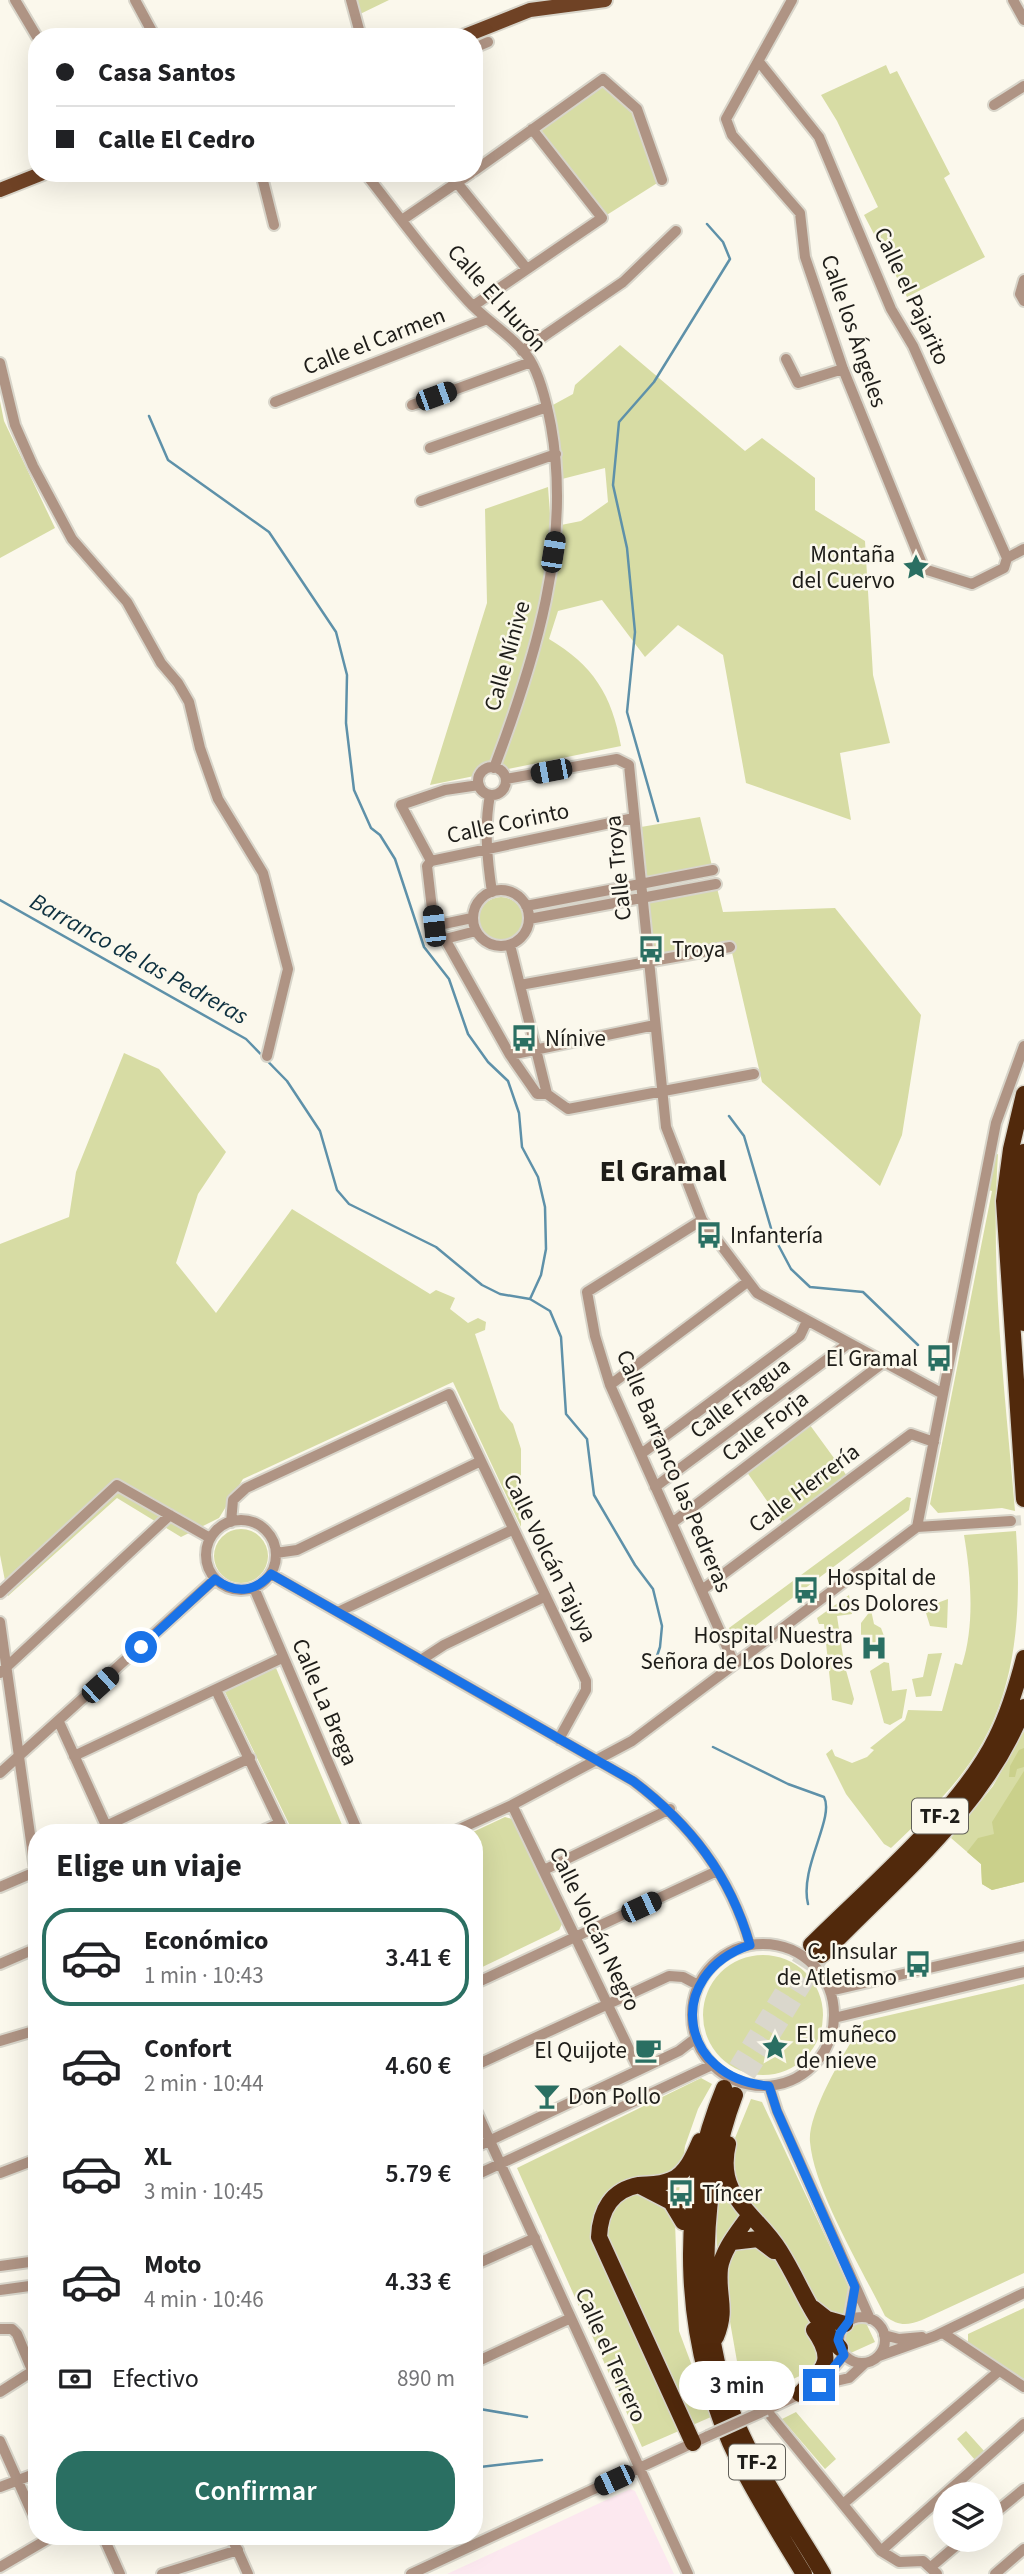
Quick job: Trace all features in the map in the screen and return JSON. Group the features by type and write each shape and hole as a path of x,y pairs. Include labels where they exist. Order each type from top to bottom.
{"highway":[{"path":"1024,1094 1010,1149 1004,1201 1024,1499"},
{"path":"1024,1152 1019,1180 1019,1250 1024,1323"},
{"name":"TF-2","path":"1024,1657 1014,1697 996,1740 970,1781 817,1950 936,1839 972,1797 995,1769 1024,1707"},
{"path":"733,2095 726,2163 732,2192 749,2216 777,2246 805,2302 842,2352"},
{"name":"TF-2","path":"733,2095 708,2131 692,2217 691,2286 699,2345 715,2404 740,2463 804,2574"},
{"name":"TF-2","path":"733,2095 712,2174 709,2294 715,2340 727,2400 748,2448 823,2574"},
{"path":"700,2439 599,2237 600,2221 607,2203 621,2190 671,2180 682,2173 702,2136 708,2131"},
{"path":"691,2286 682,2276 683,2222 694,2155"},
{"path":"638,2186 671,2202 683,2222"},
{"path":"715,2340 724,2318 720,2268 724,2253 749,2216"},
{"path":"732,2242 747,2238 764,2242 790,2273"},
{"path":"805,2302 827,2319 847,2322"},
{"path":"800,2394 818,2376 826,2362 825,2349 806,2316 805,2302"}],"main road":[{"path":"483,28 519,13 604,0"},
{"path":"0,190 28,179"}],"street":[{"path":"15,0 32,28"},
{"path":"135,0 150,28"},
{"path":"351,0 359,28"},
{"name":"Calle los Ángeles","path":"792,0 726,119 732,135 800,213 805,257 843,369 924,569 972,584 1004,568 1007,558"},
{"path":"1013,0 1024,20"},
{"path":"483,44 488,42"},
{"name":"Calle el Pajarito","path":"760,62 819,137 891,310 912,346 1007,558"},
{"path":"483,164 603,79 637,109 662,180"},
{"path":"994,105 1024,86"},
{"path":"473,306 602,218 532,129"},
{"path":"263,182 274,225"},
{"name":"Calle El Hurón","path":"372,182 473,306 531,362 547,407 556,454 557,511"},
{"path":"402,220 457,183 527,269"},
{"path":"522,351 623,282 677,231"},
{"path":"1024,279 1020,294 1024,301"},
{"name":"Calle el Carmen","path":"275,401 487,319"},
{"path":"786,359 798,383 843,369"},
{"path":"412,405 531,362"},
{"path":"0,363 15,425 33,466 72,538 127,602 161,663 178,683 189,702 200,748 218,799 263,873 288,969 267,1056"},
{"path":"430,448 547,407"},
{"path":"421,501 556,454"},
{"name":"Calle Nínive","path":"494,768 539,636 557,530 557,511"},
{"path":"1007,558 1024,549"},
{"name":"Calle Troya","path":"506,779 617,759 629,765 666,1127 702,1220 746,1283"},
{"path":"479,785 482,773 494,768 502,772 506,779 502,791 490,795"},
{"path":"479,785 490,795"},
{"path":"479,785 445,790 401,805 431,861 427,866 434,926 446,939 510,1055 537,1094 547,1094 568,1109 754,1074"},
{"path":"490,795 487,849 492,892"},
{"name":"Calle Corinto","path":"431,861 634,818"},
{"path":"526,906 713,870"},
{"path":"529,919 716,884"},
{"path":"507,891 518,897 526,906 529,919 519,939 510,945 495,946 483,940 476,931 472,918 479,900 492,892 507,891"},
{"path":"434,926 472,918"},
{"path":"446,939 476,931"},
{"path":"510,945 547,1094"},
{"path":"520,985 730,947"},
{"path":"510,1055 655,1025"},
{"path":"917,1527 996,1123 1024,1046"},
{"name":"Calle Barranco las Pedreras","path":"702,1220 587,1292 595,1336 610,1385 734,1662"},
{"path":"610,1385 746,1283 757,1293 943,1394"},
{"path":"641,1454 800,1336 807,1321"},
{"name":"Calle Fragua","path":"655,1487 849,1343"},
{"name":"Calle Forja","path":"672,1522 884,1362"},
{"name":"Calle Volcán Tajuya","path":"231,1522 233,1500 246,1488 449,1394 586,1681 586,1690 559,1740"},
{"name":"Calle Herrería","path":"702,1590 911,1434 934,1442"},
{"path":"276,1553 289,1553 481,1461"},
{"path":"0,1593 117,1485 210,1538"},
{"path":"4,1670 170,1515"},
{"path":"470,1824 632,1741 917,1527 1011,1521"},
{"path":"231,1522 256,1524 266,1531 276,1553 271,1574 254,1588 233,1589 215,1579 207,1566 206,1552 210,1538 231,1522"},
{"path":"338,1612 512,1530"},
{"path":"271,1574 633,1781 670,1808 696,1836 717,1871 743,1923 750,1945"},
{"path":"0,1773 215,1579"},
{"name":"Calle La Brega","path":"254,1588 355,1824"},
{"path":"421,1660 444,1645 544,1597"},
{"path":"0,1622 4,1670 28,1824"},
{"path":"74,1756 282,1657"},
{"path":"216,1690 280,1824"},
{"path":"59,1722 105,1824"},
{"path":"117,1824 250,1758"},
{"name":"Calle Volcán Negro","path":"512,1805 639,2070"},
{"path":"544,1870 670,1808"},
{"path":"483,1980 717,1871"},
{"path":"0,1887 28,1880"},
{"path":"750,1945 774,1945 797,1952 821,1973 830,1991 834,2018 831,2037 813,2066 797,2077 769,2086 734,2080 712,2064 696,2038 692,2015 698,1985 711,1966 730,1952 750,1945"},
{"path":"830,1991 1024,1946"},
{"path":"0,1964 28,1952"},
{"path":"834,2018 1024,1972"},
{"path":"483,2062 669,1976 683,1977 698,1985"},
{"path":"0,2041 28,2033"},
{"path":"483,2144 679,2051 696,2038"},
{"path":"483,2170 498,2159 712,2064"},
{"path":"769,2086 777,2111 870,2319 884,2335 899,2339 939,2334 1024,2387"},
{"path":"483,2125 498,2159"},
{"name":"Calle el Terrero","path":"498,2159 688,2574"},
{"path":"0,2173 28,2162"},
{"path":"483,2261 535,2238"},
{"path":"0,2266 28,2262"},
{"path":"0,2290 28,2286"},
{"path":"819,2385 842,2352 840,2333 847,2322 855,2287"},
{"path":"483,2541 819,2385 849,2378 865,2363 878,2356 939,2334 1024,2293"},
{"path":"483,2359 571,2318"},
{"path":"847,2322 870,2319"},
{"path":"0,2329 12,2329 28,2359"},
{"path":"878,2356 884,2335"},
{"path":"842,2352 857,2363 865,2363"},
{"path":"843,2504 999,2371"},
{"path":"0,2392 28,2374"},
{"path":"766,2410 881,2551 894,2560 923,2561 934,2571 952,2552"},
{"path":"959,2482 1024,2424"},
{"path":"0,2441 28,2503"},
{"path":"0,2487 28,2476"},
{"path":"1003,2506 1024,2489"},
{"path":"881,2551 933,2505"},
{"path":"0,2567 34,2545"},
{"path":"107,2545 120,2574"},
{"path":"236,2545 248,2574"},
{"path":"411,2574 473,2545"},
{"path":"995,2574 1024,2549"},
{"path":"162,2574 238,2550"}],"shaded area":[{"path":"630,2489 635,2491 674,2574 447,2574"}],"green space":[{"path":"352,0 389,0 356,16"},
{"path":"886,65 890,74 897,71 950,174 944,178 985,257 907,297 864,215 878,207 837,121 821,95"},
{"path":"603,79 637,109 662,180 602,218 532,129"},
{"path":"620,345 745,451 762,438 815,478 815,510 865,541 873,675 890,743 840,753 851,820 746,783 723,655 678,625 645,657 602,600 558,611 549,639 578,660 598,683 612,711 621,746 430,785 487,603 485,509 548,487 551,527 581,521 608,502 605,468 562,479 551,406 573,394 575,385"},
{"path":"0,401 4,421 55,528 0,558"},
{"path":"700,817 713,870 641,884 635,828"},
{"path":"716,884 723,912 835,908 921,1015 902,1135 880,1186 762,1082 730,944 649,963 642,899"},
{"path":"501,897 516,904 523,919 516,934 501,941 486,934 479,919 486,904"},
{"path":"124,1053 159,1069 226,1152 198,1194 176,1263 216,1313 292,1209 430,1294 436,1290 455,1298 450,1309 468,1323 478,1318 486,1322 485,1330 475,1334 500,1409 513,1424 521,1449 521,1527 453,1382 243,1479 219,1518 181,1537 117,1498 8,1596 0,1555 0,1244 69,1217 76,1172"},
{"path":"998,1154 997,1288 1015,1511 1002,1508 938,1513 930,1504 992,1191 988,1190 995,1155"},
{"path":"807,1421 850,1480 786,1528 744,1468"},
{"path":"907,1497 911,1498 909,1510 739,1638 733,1637 729,1628"},
{"path":"241,1529 260,1537 268,1556 260,1575 241,1583 222,1575 214,1556 222,1537"},
{"path":"1016,1531 1016,1627 1005,1689 994,1719 980,1748 961,1775 891,1848 884,1844 846,1794 826,1754 832,1749 835,1756 852,1763 867,1757 874,1750 870,1748 905,1720 908,1710 942,1711 955,1663 962,1665 969,1634 970,1584 964,1535"},
{"path":"849,1595 852,1614 837,1616 844,1663 854,1699 852,1705 832,1700 824,1624 819,1624 817,1618"},
{"path":"948,1599 947,1628 930,1626 926,1613 929,1606"},
{"path":"871,1610 874,1624 881,1628 884,1636 869,1647 861,1636 861,1623"},
{"path":"942,1653 931,1696 916,1697 912,1679 923,1677 928,1654"},
{"path":"884,1662 889,1663 892,1691 907,1689 902,1718 890,1725 884,1723 870,1671"},
{"path":"276,1668 342,1824 289,1824 225,1692"},
{"path":"1024,1731 1024,1882 992,1890 982,1884 981,1864 951,1838 993,1786"},
{"path":"1024,1748 1024,1767 1017,1769 1015,1777 1009,1777 1010,1766 1019,1750"},
{"path":"1024,1771 1024,1882 992,1890 982,1884 981,1864 967,1852 978,1838 994,1834 992,1822"},
{"path":"505,1817 512,1819 562,1924 559,1930 483,1967 483,1827"},
{"path":"763,1955 786,1960 805,1973 818,1992 823,2015 818,2038 805,2057 786,2070 763,2075 740,2070 721,2057 708,2038 703,2015 708,1992 721,1973 740,1960"},
{"path":"1024,1984 1024,2273 922,2320 907,2324 894,2322 885,2316 840,2229 820,2183 810,2142 815,2114 830,2080 864,2021"},
{"path":"701,2078 712,2084 698,2109 685,2146 675,2222 679,2331 711,2417 642,2447 517,2168"},
{"path":"751,2099 762,2102 875,2342 744,2401 717,2248 717,2182"},
{"path":"1024,2308 1024,2379 968,2343 968,2334"},
{"path":"796,2412 836,2459 825,2469 782,2419"},
{"path":"966,2431 985,2452 975,2460 957,2439"}],"waterway":[{"path":"658,821 627,712 635,632 627,548 613,485 619,422 654,382 730,259 723,242 707,224"},
{"path":"149,416 168,460 269,532 336,632 347,675 346,723 354,790 371,828 380,835 395,859 424,947 449,979 468,1034 488,1062 508,1081 519,1113 522,1147 538,1177 545,1207 546,1249 541,1275 530,1299"},
{"name":"Barranco de las Pedreras","path":"0,900 246,1039 287,1081 320,1131 337,1190 349,1204 436,1247 482,1285 500,1294 530,1299 550,1311 561,1337 566,1414 587,1439 594,1495 635,1565 653,1589 662,1626 660,1647 653,1668"},
{"path":"729,1116 744,1136 773,1235 791,1269 810,1287 863,1292 918,1345"},
{"name":"Barranco de las Pedreras","path":"713,1747 788,1784 824,1797 825,1818 808,1875 808,1904"},
{"path":"483,2410 527,2417"},
{"path":"483,2467 542,2460"}],"tunnel":[{"path":"1011,1521 1024,1520"},
{"path":"724,2088 811,1945"},
{"path":"735,2095 822,1955"}],"place":[{"name":"Montaña del Cuervo","path":"916,567"},
{"name":"Troya","path":"651,949"},
{"name":"Nínive","path":"524,1038"},
{"name":"Infantería","path":"709,1235"},
{"name":"El Gramal","path":"939,1358"},
{"name":"Hospital de Los Dolores","path":"806,1590"},
{"name":"Hospital Nuestra Señora de Los Dolores","path":"874,1648"},
{"name":"C. Insular de Atletismo","path":"918,1964"},
{"name":"El muñeco de nieve","path":"775,2047"},
{"name":"El Quijote","path":"648,2050"},
{"name":"Don Pollo","path":"547,2096"},
{"name":"Tíncer","path":"681,2193"}],"district":[{"name":"El Gramal","path":"663,1171"}],"route":[{"path":"141,1647 215,1579 226,1587 240,1591 264,1583 271,1574 633,1781 670,1808 696,1836 743,1923 750,1945 730,1952 711,1966 698,1985 692,2015 696,2038 712,2064 734,2080 769,2086 777,2111 855,2287 849,2321 838,2340 844,2355 819,2385"}]}
